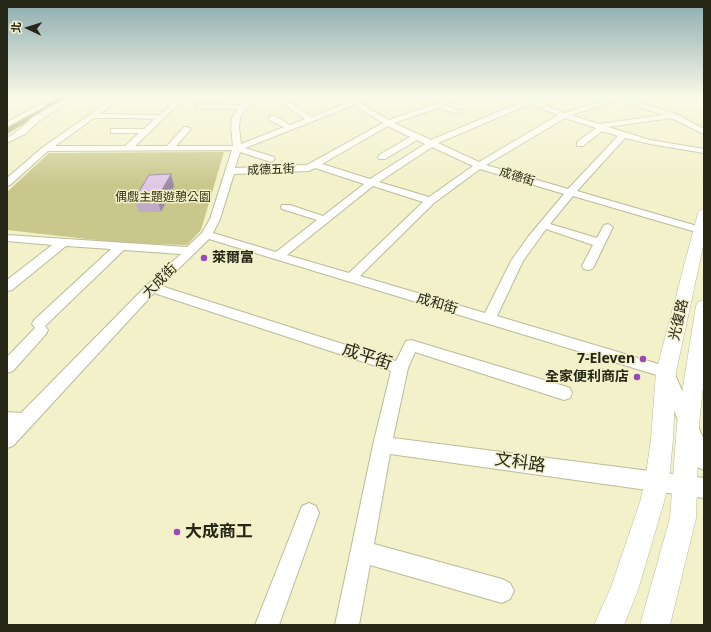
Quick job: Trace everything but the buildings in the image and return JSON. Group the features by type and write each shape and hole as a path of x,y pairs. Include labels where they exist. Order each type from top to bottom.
{"main road":[{"name":"光復路","path":"666,372 704,213"},
{"name":"光復路","path":"688,424 704,306"},
{"path":"609,625 624,590 652,502 657,481 662,439 666,372"},
{"path":"655,625 683,518 695,487 688,424"}],"street":[{"path":"7,141 22,132 29,125"},
{"path":"7,183 46,149 79,125"},
{"path":"127,149 152,125"},
{"name":"大成街","path":"7,440 152,288 207,235 214,219 237,148 235,125"},
{"path":"237,148 293,125"},
{"name":"成德五街","path":"230,172 305,170 384,125"},
{"name":"成德街","path":"394,125 479,166 700,230"},
{"path":"278,256 323,219 371,183 432,143 473,125"},
{"path":"351,278 430,201 479,166 547,125"},
{"path":"595,125 650,142 704,151"},
{"path":"580,144 599,127 609,125"},
{"path":"691,125 704,132"},
{"path":"169,148 187,129"},
{"path":"114,130 146,131"},
{"path":"489,319 518,261 543,225 570,193 624,135"},
{"path":"382,157 417,136"},
{"path":"46,149 237,148 271,159"},
{"path":"314,165 430,201"},
{"path":"286,207 323,219"},
{"path":"543,225 600,243"},
{"path":"588,266 608,228"},
{"name":"成和街","path":"207,235 666,372"},
{"path":"7,238 190,251"},
{"path":"7,288 63,242"},
{"path":"7,367 40,327 121,246"},
{"name":"成平街","path":"152,288 400,368 382,445 347,625"},
{"path":"400,368 411,344 564,393"},
{"path":"666,372 704,461"},
{"path":"7,419 25,421"},
{"name":"文科路","path":"382,445 695,487"},
{"path":"267,625 309,513"},
{"path":"362,552 502,591"}],"green space":[{"name":"偶戲主題遊憩公園","path":"224,152 201,230 187,245 123,243 7,230 7,192 49,153"}],"waterway":[{"path":"7,132 16,125"}],"place":[{"name":"萊爾富","path":"204,258"},
{"name":"7-Eleven","path":"643,359"},
{"name":"全家便利商店","path":"637,377"},
{"name":"大成商工","path":"177,532"}]}
